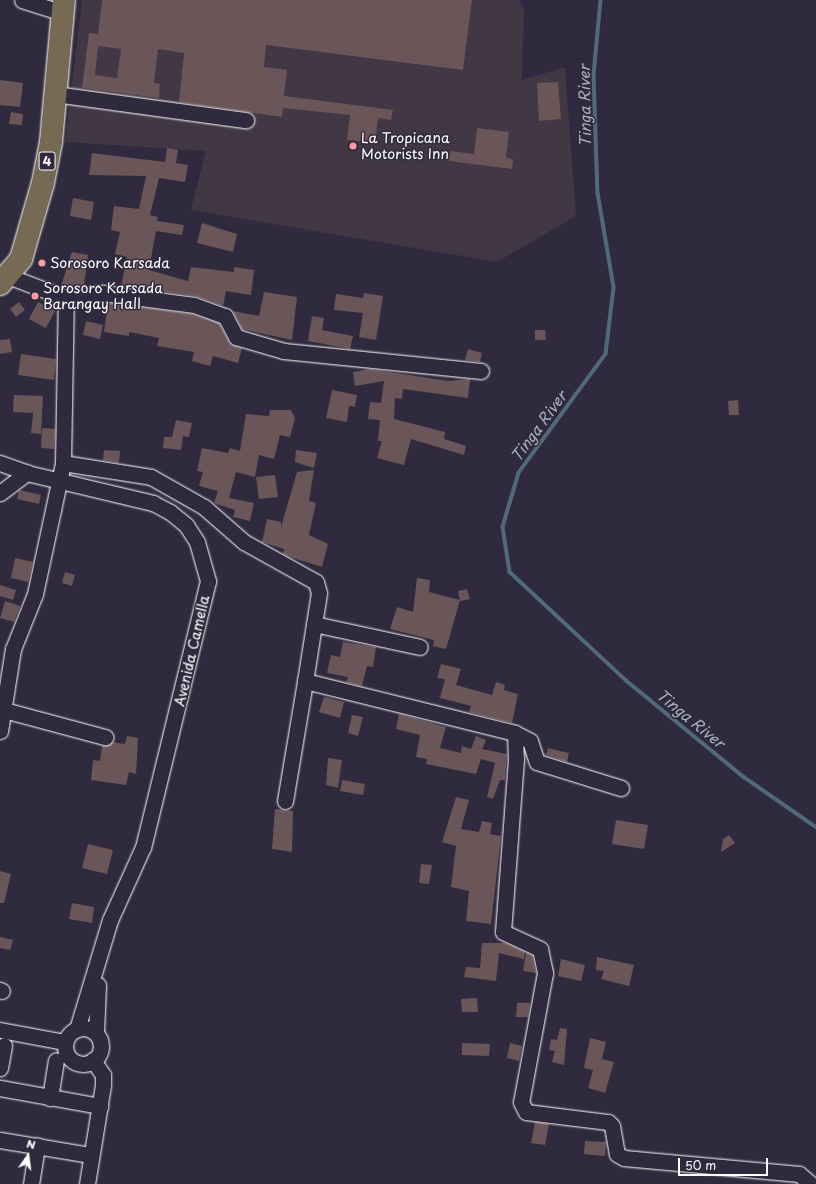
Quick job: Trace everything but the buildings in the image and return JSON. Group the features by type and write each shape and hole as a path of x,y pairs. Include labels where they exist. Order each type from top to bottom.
{"highway":[{"name":"4","path":"4,280 21,259 43,183 55,94 64,6"}],"street":[{"path":"22,0 64,6"},
{"path":"55,94 246,120"},
{"path":"4,280 66,298 103,293 194,305 225,316 236,336 284,351 481,371"},
{"path":"0,731 4,710 6,648 35,594 62,463 66,298"},
{"name":"Avenida Camella","path":"0,463 27,473 153,503 170,512 186,525 197,542 208,581 143,848 110,920 98,968 77,1029"},
{"path":"62,463 151,477 204,507 244,542 316,582 320,593 286,801"},
{"path":"0,493 27,473"},
{"path":"314,624 420,647"},
{"path":"305,681 515,733 530,741 537,762 621,788"},
{"path":"4,710 105,737"},
{"path":"515,733 516,759 503,932 540,949 545,973 522,1109 608,1122 612,1126 617,1154 624,1158 795,1173 807,1177 811,1184"},
{"name":"Avenida Camella","path":"96,1033 98,968"},
{"path":"77,1029 96,1033 100,1048 94,1060 87,1063 73,1061 68,1056 65,1042 77,1029"},
{"path":"0,1030 65,1042"},
{"path":"0,1068 4,1045"},
{"path":"50,1098 56,1060"},
{"path":"87,1184 100,1106 103,1075 94,1060"},
{"path":"0,1088 100,1106"},
{"path":"0,1140 91,1155"},
{"path":"31,1184 37,1146"}],"shaded area":[{"name":"La Tropicana Motorists Inn","path":"82,0 520,0 524,10 522,80 565,67 576,216 497,262 191,210 206,151 65,142"}],"waterway":[{"name":"Tinga River","path":"601,0 594,75 598,193 614,288 606,354 519,473 503,527 510,572 627,681 744,777 816,827"}],"place":[{"name":"La Tropicana Motorists Inn","path":"353,146"},
{"name":"Sorosoro Karsada","path":"42,263"},
{"name":"Sorosoro Karsada Barangay Hall","path":"35,296"}]}
